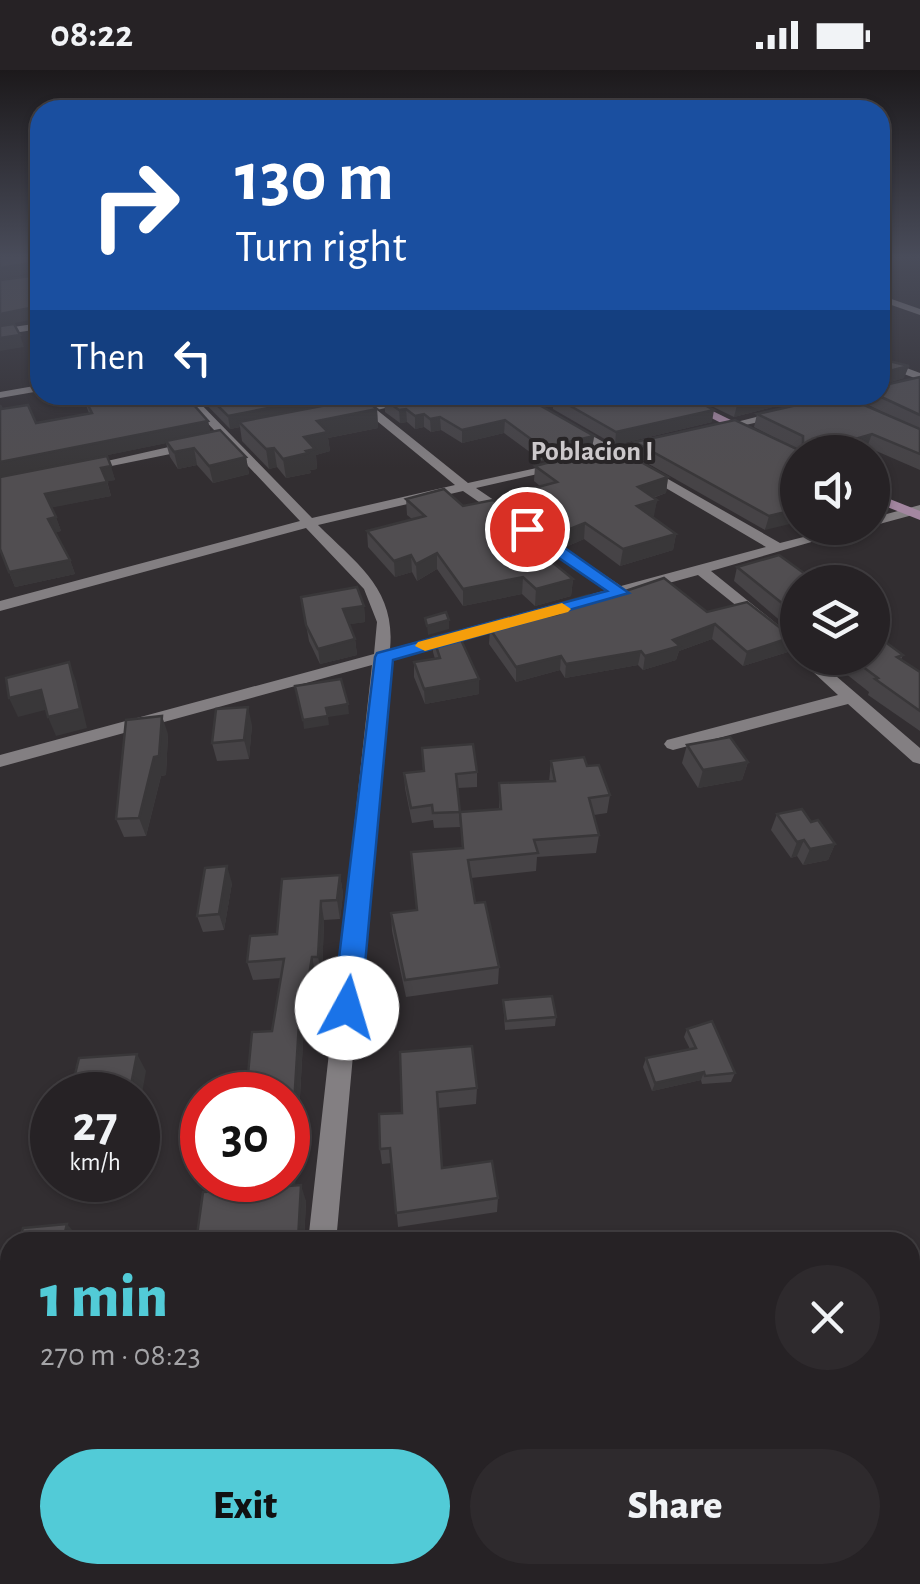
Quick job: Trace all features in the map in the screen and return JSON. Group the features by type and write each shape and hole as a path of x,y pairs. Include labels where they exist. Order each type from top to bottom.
{"main road":[{"path":"691,405 780,449"},
{"path":"890,502 917,512"}],"street":[{"path":"0,332 30,328"},
{"path":"890,365 920,379"},
{"path":"907,385 920,379"},
{"path":"0,395 30,390"},
{"path":"197,405 371,588 385,622 323,1232"},
{"path":"365,405 464,486 621,593"},
{"path":"335,416 385,405"},
{"path":"532,405 778,548"},
{"path":"693,434 808,405"},
{"path":"58,473 249,434"},
{"path":"597,456 636,448"},
{"path":"0,606 310,522 578,461"},
{"path":"890,518 917,512"},
{"path":"0,761 789,545"},
{"path":"701,570 780,635"},
{"path":"827,675 920,758"},
{"path":"673,744 854,697"}],"building":[{"path":"0,327 15,327 20,335 0,338"},
{"path":"890,361 909,366 890,371"},
{"path":"920,377 920,415 890,401 890,384"},
{"path":"0,405 2,409 28,405 36,423 92,413 88,405 194,405 208,421 0,462"},
{"path":"217,405 284,405 228,416"},
{"path":"327,405 372,405 377,409 317,421 328,432 304,437 315,449 283,459 274,448 266,449 239,422"},
{"path":"392,405 539,405 594,436 543,448 505,420 462,430 440,417 430,419 424,414 415,416 406,409"},
{"path":"569,405 704,405 714,410 616,432"},
{"path":"797,405 864,405 920,429 920,454 890,442 890,435 801,435 757,414"},
{"path":"735,420 780,441 780,513 769,516 635,442"},
{"path":"220,430 246,457 209,466 194,448 174,452 166,441"},
{"path":"612,446 668,477 638,487 657,500 637,506 676,534 623,549 585,523 570,529 515,493 557,482 535,466"},
{"path":"107,456 111,466 101,468 107,482 45,494 56,517 48,519 70,560 9,572 0,549 0,477"},
{"path":"444,489 463,506 493,500 549,538 531,545 573,579 536,589 523,577 463,589 437,553 416,564 411,555 394,561 367,531 425,516 406,499"},
{"path":"779,555 793,565 780,565 780,602 737,567"},
{"path":"664,578 707,612 747,602 780,628 780,641 747,652 715,624 673,640 680,646 645,656 641,651 566,664 561,656 516,667 490,629 558,614 550,606 589,595 596,601"},
{"path":"357,587 364,606 343,609 355,639 318,649 306,625 301,597"},
{"path":"446,612 449,620 427,626 425,618"},
{"path":"457,631 479,679 424,689 414,662 440,658 433,637"},
{"path":"890,645 903,655 897,657 920,672 920,711 875,679 878,678 874,675 890,675"},
{"path":"69,662 80,709 48,717 41,690 9,698 6,678"},
{"path":"341,679 348,704 326,708 328,716 303,720 295,686"},
{"path":"248,707 244,740 212,743 216,709"},
{"path":"162,716 159,756 154,757 139,818 116,819 126,720"},
{"path":"730,737 748,762 703,770 687,745"},
{"path":"473,744 477,772 456,774 460,812 433,813 432,805 411,808 404,773 424,771 422,748"},
{"path":"584,757 587,766 599,765 610,795 589,798 599,835 534,840 538,853 468,860 475,903 485,902 499,967 405,980 391,913 417,910 411,852 463,848 460,812 501,809 499,783 555,781 551,761"},
{"path":"802,809 811,822 818,820 835,844 810,849 804,840 797,842 777,814"},
{"path":"227,866 219,914 197,916 205,868"},
{"path":"340,875 337,900 321,901 318,957 312,957 304,1007 300,1007 296,1072 248,1072 252,1032 272,1031 284,959 247,962 250,936 277,934 282,879"},
{"path":"552,996 556,1017 506,1021 503,1000"},
{"path":"712,1021 735,1073 705,1076 704,1072 655,1083 646,1058 696,1048 687,1029"},
{"path":"472,1046 477,1088 437,1092 442,1168 492,1161 498,1198 396,1213 390,1148 380,1149 379,1114 402,1113 400,1052"},
{"path":"137,1054 133,1072 76,1072 79,1058"},
{"path":"202,1202 300,1202 298,1232 197,1232"},
{"path":"67,1224 65,1232 22,1232 23,1228"}],"slow traffic":[{"path":"425,646 562,609"}],"district":[{"name":"Poblacion I","path":"592,450"}],"route":[{"path":"347,1008 384,657 621,593 527,529"}]}
